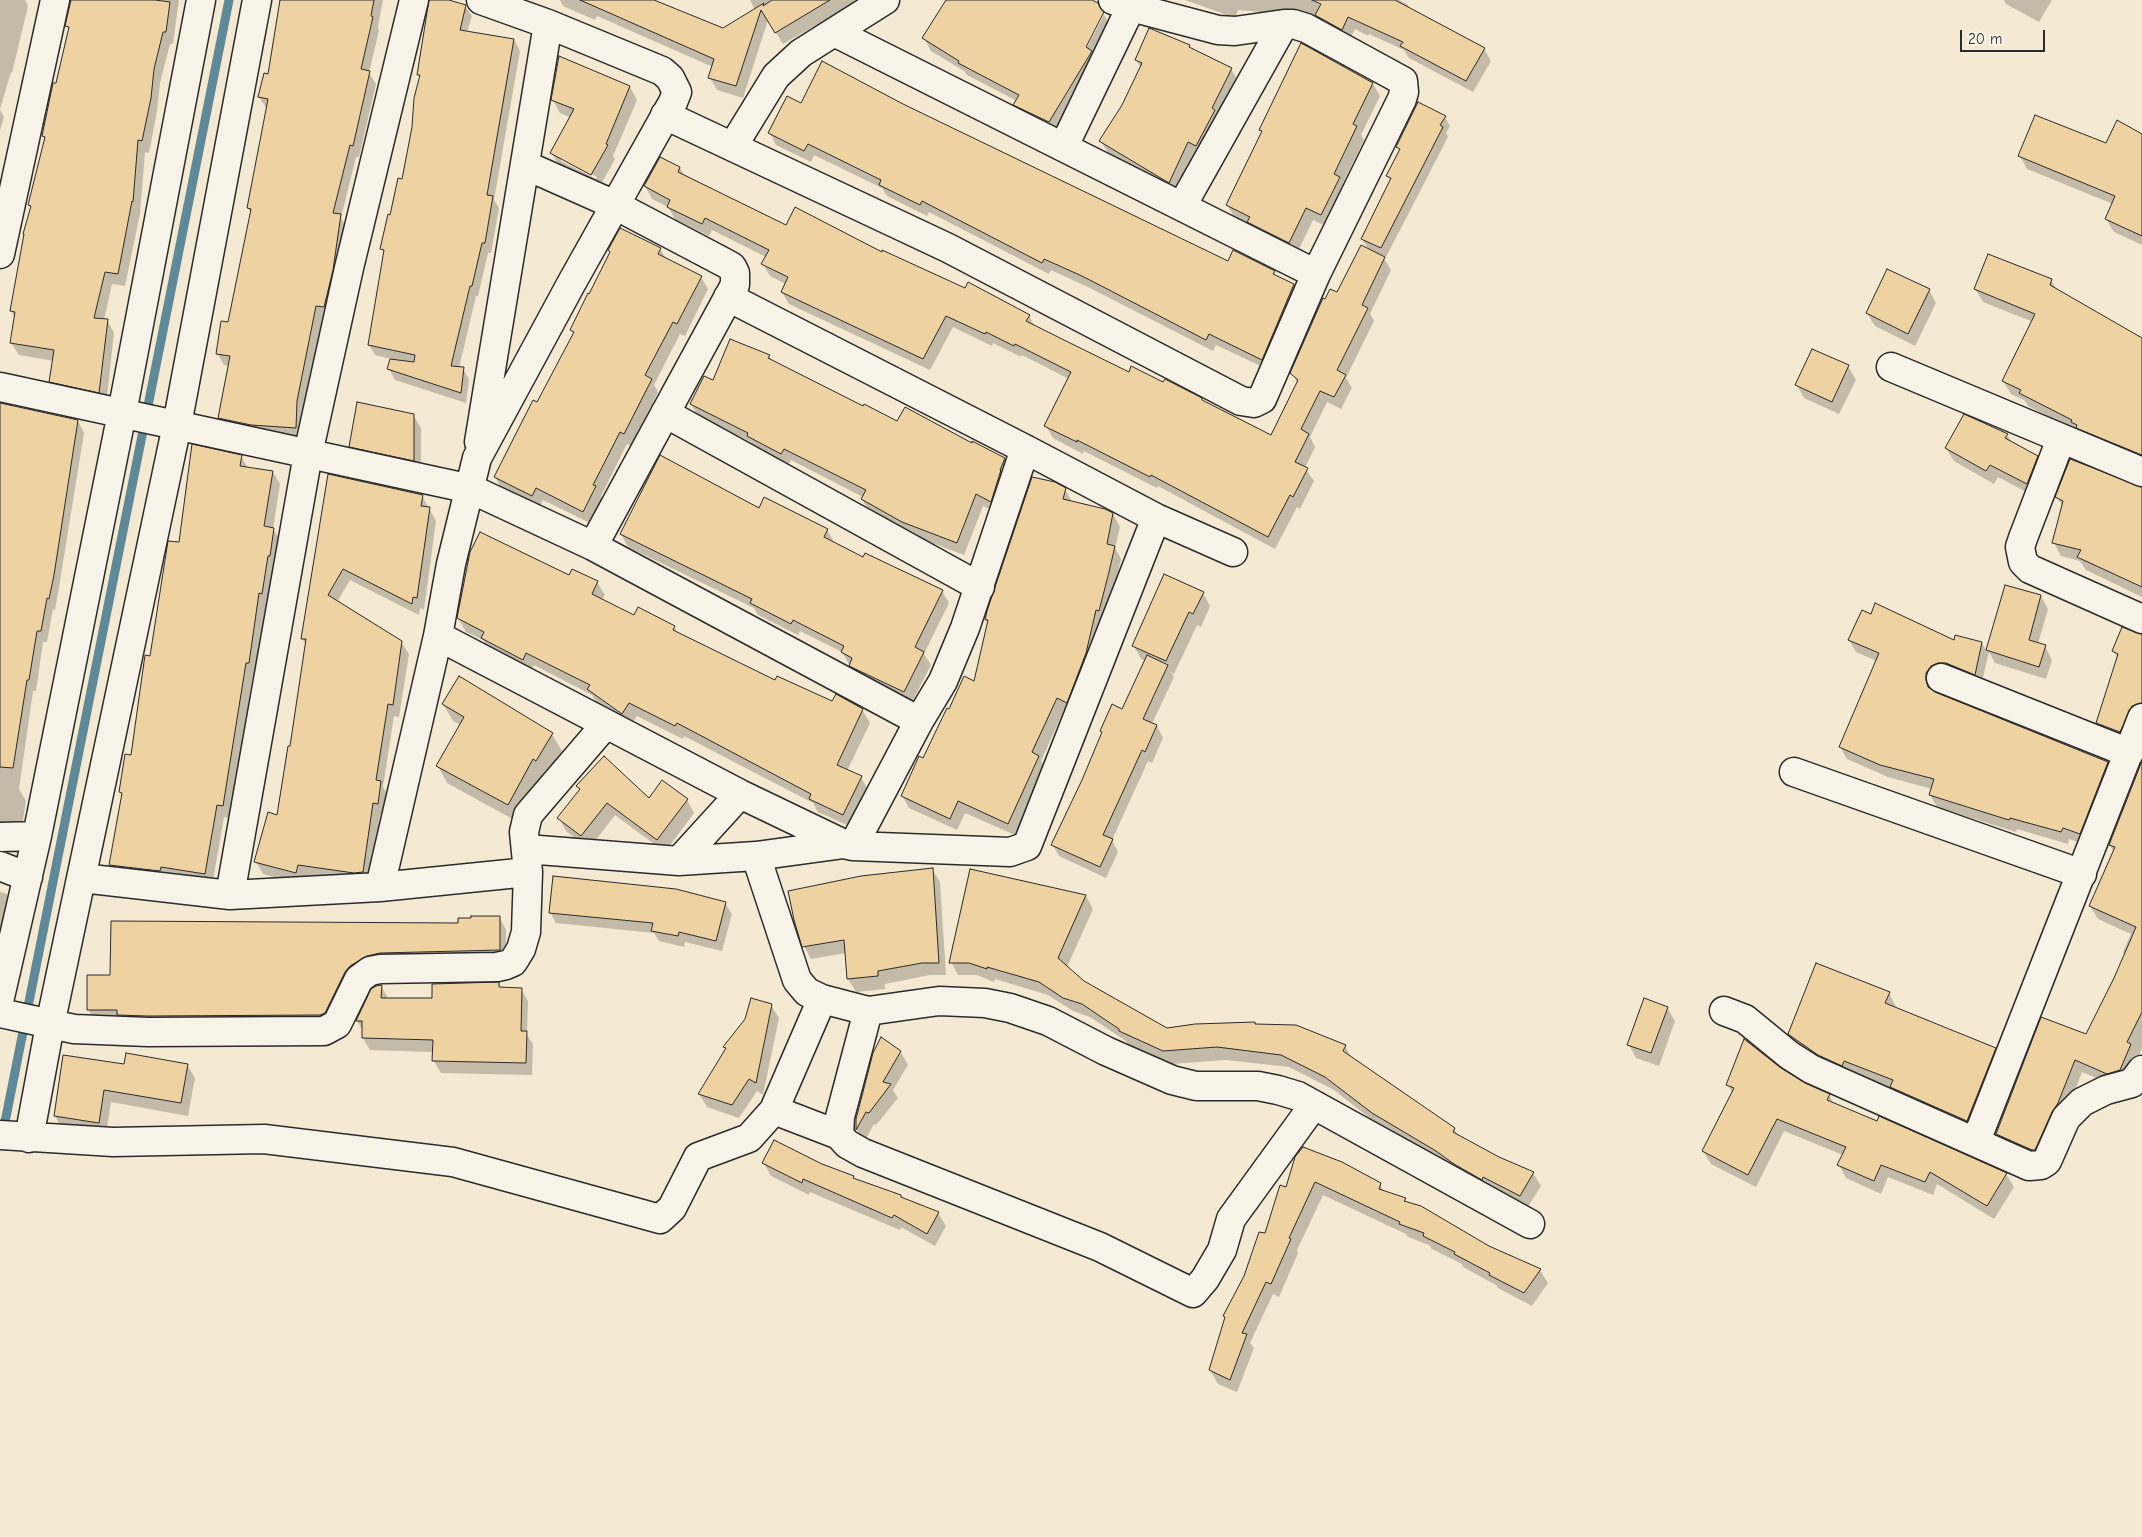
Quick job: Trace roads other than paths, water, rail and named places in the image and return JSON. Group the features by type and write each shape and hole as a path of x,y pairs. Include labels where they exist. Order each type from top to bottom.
{"street":[{"path":"0,254 54,0"},
{"path":"0,997 28,877 122,414 201,0"},
{"path":"30,1138 50,1025 177,425 257,0"},
{"path":"230,895 308,454 349,268 414,0"},
{"path":"477,458 677,92 675,85 666,75 548,24 481,0"},
{"path":"733,146 776,76 801,53 836,33 885,0"},
{"path":"665,115 948,248 1248,403 1258,402 1262,399 1316,274 1402,99 1405,86 1400,78 1306,28 1284,24 1235,31 1218,30 1122,4 1064,146"},
{"path":"380,887 438,636 451,564 477,458 488,375 548,24"},
{"path":"1182,206 1284,24"},
{"path":"836,33 1316,274"},
{"path":"525,166 615,205 732,267 736,281 593,546"},
{"path":"728,297 1156,518 1233,552"},
{"path":"1890,367 2061,439 2141,468"},
{"path":"0,387 470,489 593,546 919,721"},
{"path":"665,414 980,587"},
{"path":"2061,439 2020,547 2023,562 2030,569 2142,619"},
{"path":"849,845 943,681 980,587 1025,449"},
{"path":"82,878 230,895 380,887 527,860 679,861 756,856 849,845 998,853 1010,852 1027,846 1156,518"},
{"path":"438,636 740,794 849,845"},
{"path":"1942,678 2129,753"},
{"path":"1976,1141 2142,718"},
{"path":"0,1013 74,1029 148,1032 324,1031 337,1024 359,979 370,971 380,969 498,967 512,962 522,949 526,932 527,860 525,825 534,806 606,724"},
{"path":"1794,772 2082,874"},
{"path":"679,861 740,794"},
{"path":"0,838 36,836"},
{"path":"756,856 798,980 807,992 822,999 868,1010 938,1001 985,1002 1048,1021 1106,1052 1172,1080 1196,1086 1258,1086 1298,1096 1313,1106 1530,1224"},
{"path":"0,866 28,877"},
{"path":"0,1135 113,1142 264,1140 453,1162 660,1218 672,1208 698,1157 749,1138 774,1110 822,999"},
{"path":"840,1135 840,1117 868,1010"},
{"path":"1724,1012 1745,1019 1805,1066 2029,1166 2042,1165 2047,1161 2070,1112 2092,1096 2132,1083 2142,1070"},
{"path":"774,1110 840,1135 848,1144 863,1153 1100,1247 1193,1293 1205,1279 1222,1250 1231,1220 1313,1106"}],"waterway":[{"path":"3,1132 229,0"}]}
